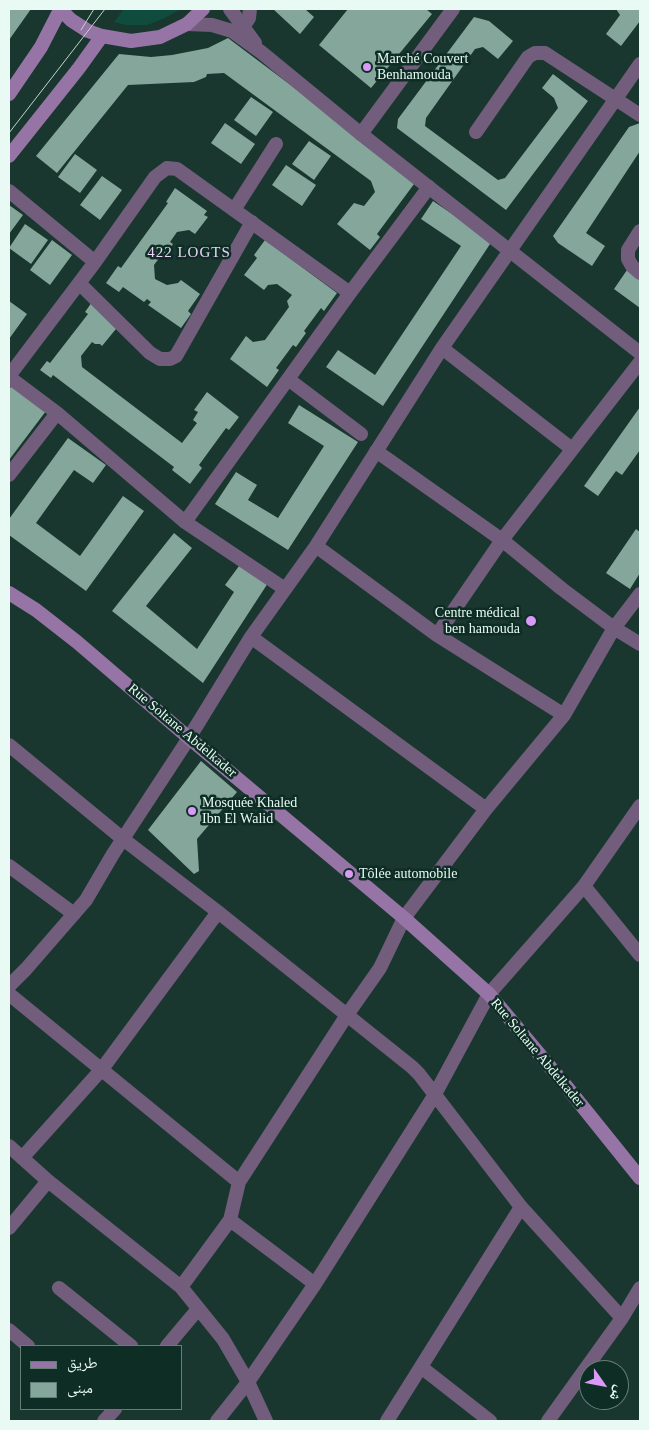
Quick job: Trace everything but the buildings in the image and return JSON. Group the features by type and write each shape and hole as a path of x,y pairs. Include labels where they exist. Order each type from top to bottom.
{"main road":[{"path":"9,94 41,47 60,9 82,28 102,36 131,41 160,37 187,24 203,9"},
{"path":"9,156 102,36"},
{"name":"Rue Soltane Abdelkader","path":"9,593 36,610 77,642 404,918 489,994 640,1178"}],"street":[{"path":"230,9 261,52"},
{"path":"243,27 249,18 250,9"},
{"path":"361,134 453,9"},
{"path":"187,24 212,25 232,32 261,52 361,134 640,354"},
{"path":"476,132 528,58 536,53 545,53 640,115"},
{"path":"9,986 86,900 251,637 316,546 442,348 640,64"},
{"path":"234,210 276,144"},
{"path":"285,589 185,522 9,376 95,262 155,177 167,168 177,169 350,293"},
{"path":"185,522 429,187"},
{"path":"9,191 95,262"},
{"path":"79,283 150,353 160,359 170,359 176,356 252,222"},
{"path":"640,231 628,250 628,259 632,266 640,272"},
{"path":"442,348 572,449"},
{"path":"437,635 502,540 640,362"},
{"path":"288,379 361,434"},
{"path":"9,475 57,414"},
{"path":"376,451 502,540 562,589 614,628 640,644"},
{"path":"316,546 437,635 564,715"},
{"path":"181,1287 230,1220 239,1182 347,1014 380,968 404,918 486,809 564,715 614,628 640,594"},
{"path":"251,637 486,809"},
{"path":"9,745 123,839 347,1014 420,1074 434,1096 521,1207 622,1318"},
{"path":"217,1421 248,1382 315,1284 434,1096 489,994 584,886 640,806"},
{"path":"9,866 74,914"},
{"path":"584,886 640,955"},
{"path":"22,1158 102,1069 218,912"},
{"path":"9,994 239,1182"},
{"path":"9,1146 48,1181 181,1287 223,1339 248,1382 266,1421"},
{"path":"9,1228 48,1181"},
{"path":"387,1421 521,1207"},
{"path":"230,1220 315,1284"},
{"path":"59,1288 130,1345"},
{"path":"550,1420 622,1318 640,1288"},
{"path":"168,1345 198,1309"},
{"path":"9,1330 27,1345"},
{"path":"421,1367 490,1421"},
{"path":"399,1402 402,1421"}],"green space":[{"path":"124,9 181,9 147,25 126,25 114,22"}],"tram line":[{"path":"81,30 94,9"},
{"path":"9,133 105,9"}],"place":[{"name":"Marché Couvert Benhamouda","path":"367,67"},
{"name":"Centre médical ben hamouda","path":"531,621"},
{"name":"Mosquée Khaled Ibn El Walid","path":"192,811"},
{"name":"Tôlée automobile","path":"349,874"}],"district":[{"name":"422 LOGTS","path":"189,253"}]}
